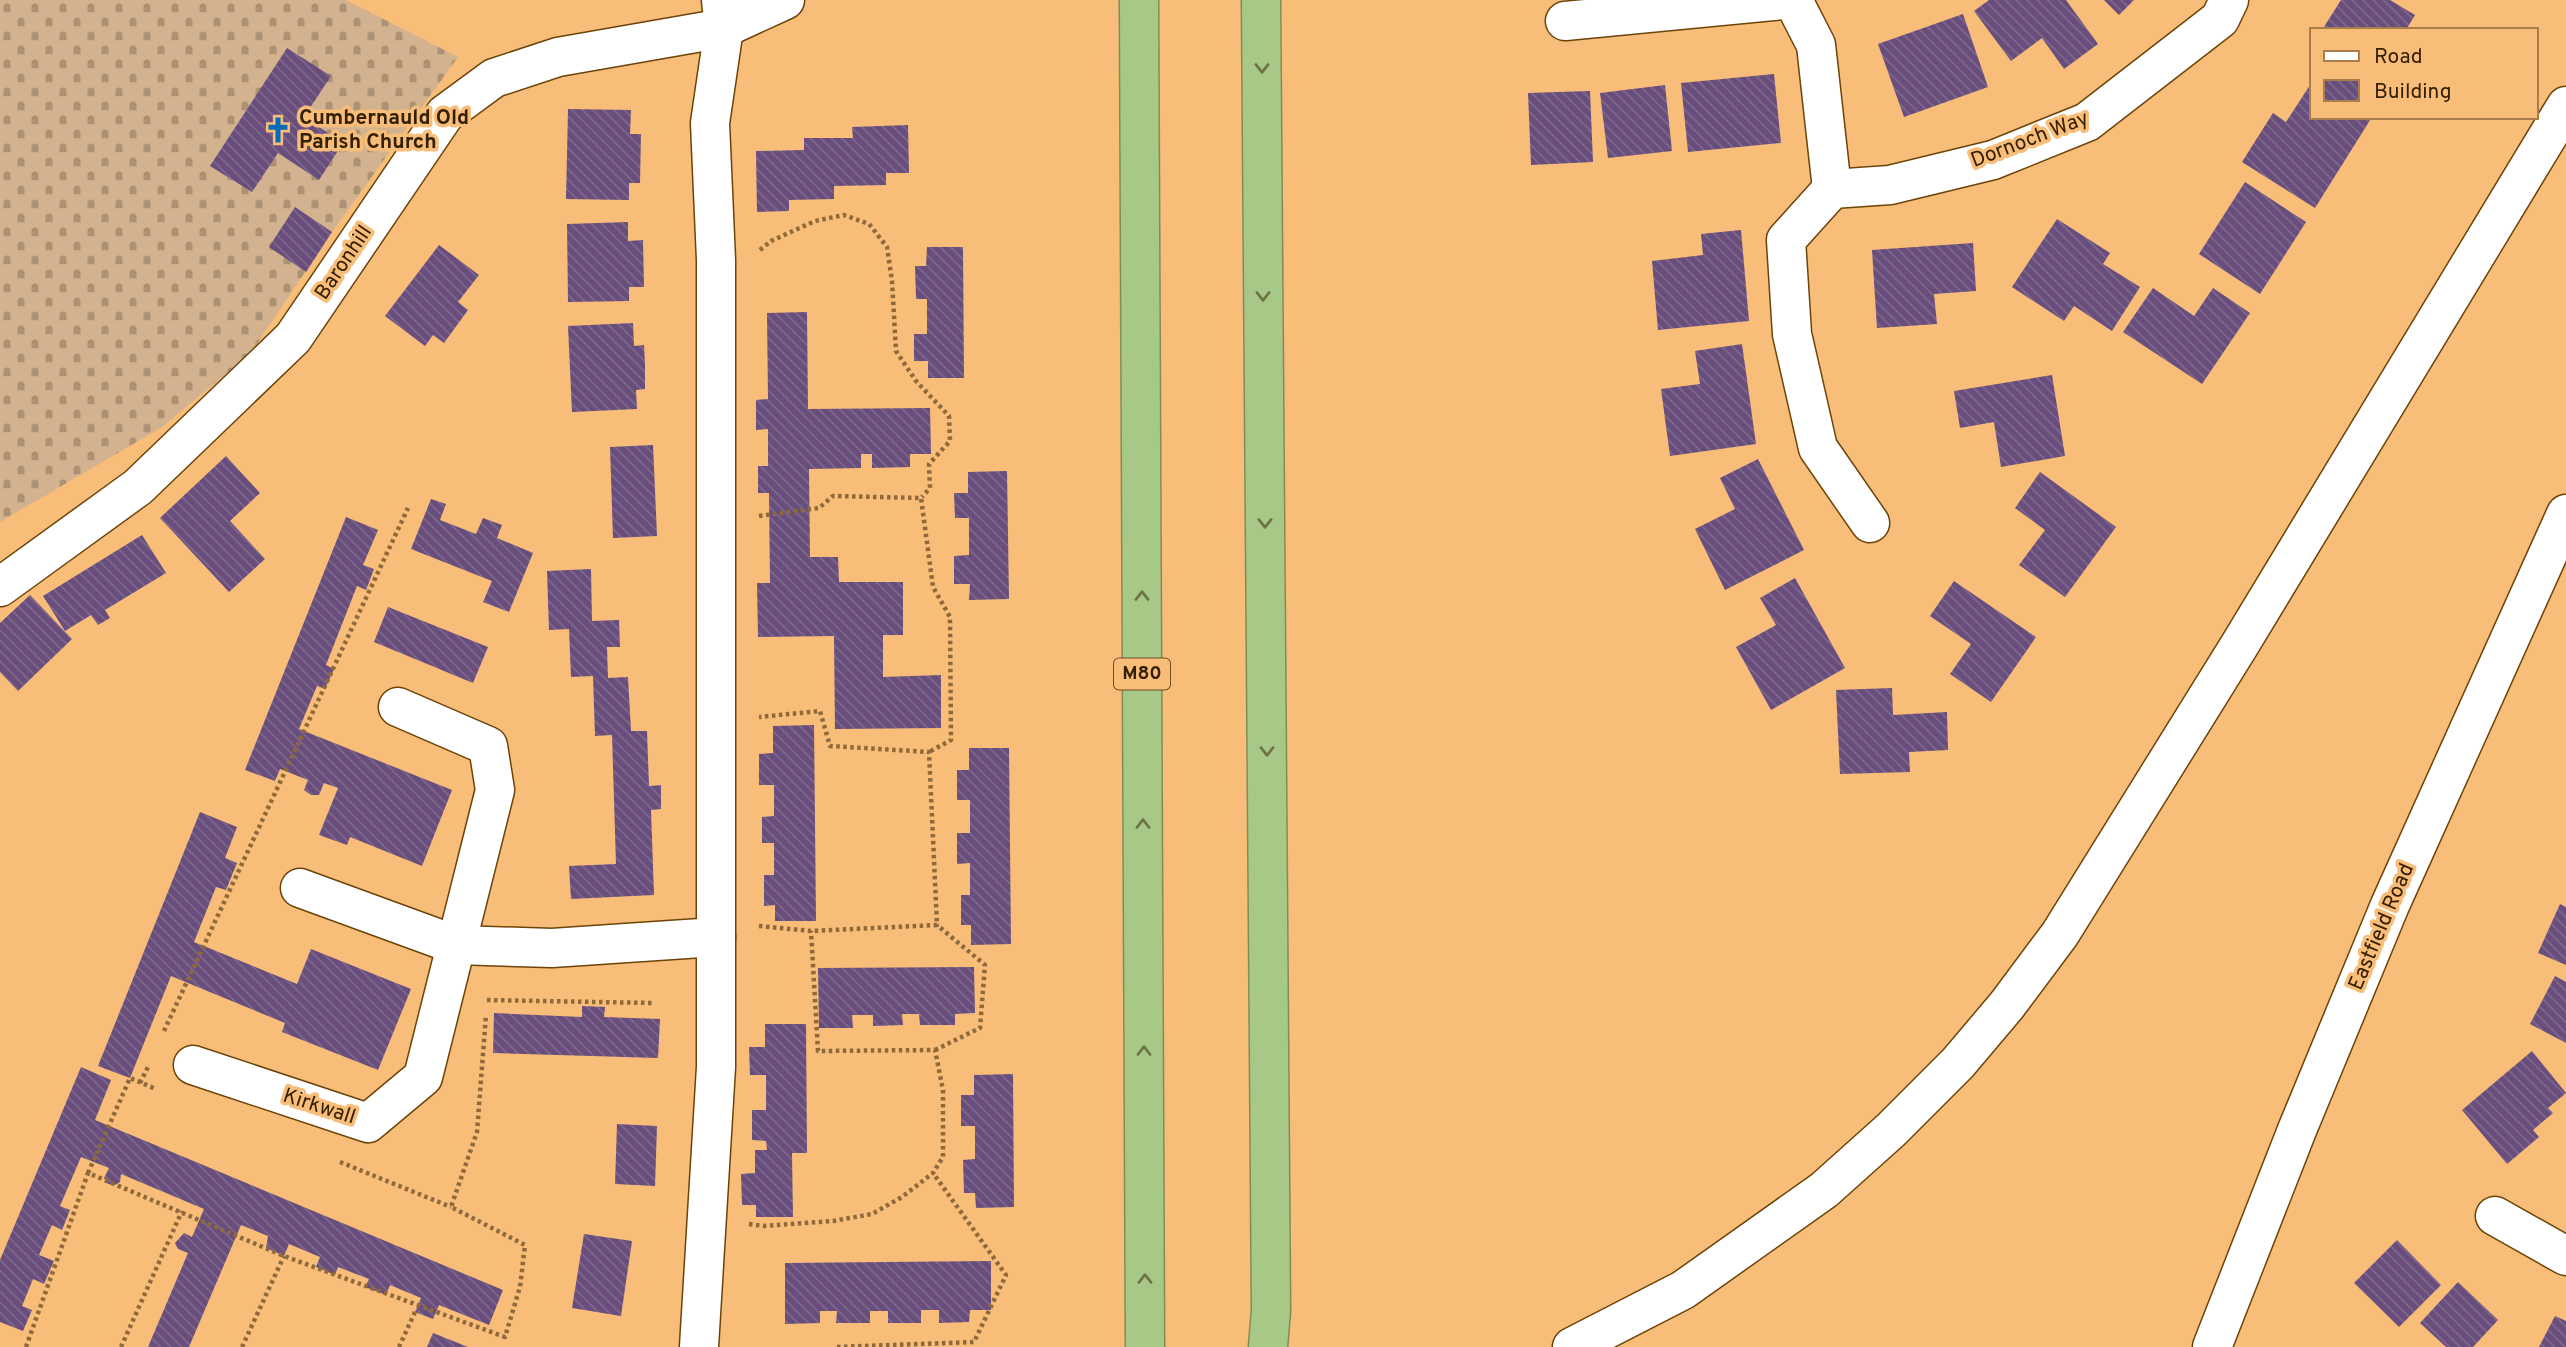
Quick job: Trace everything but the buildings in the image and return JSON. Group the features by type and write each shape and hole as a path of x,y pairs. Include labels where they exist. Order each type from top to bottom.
{"highway":[{"name":"M80","path":"1139,0 1145,1347"},
{"path":"1261,0 1269,1329"}],"street":[{"name":"Baronhill","path":"0,587 138,487 293,338 445,114 494,78 558,57 785,0"},
{"path":"1565,21 1783,0"},
{"path":"1793,0 1816,45 1832,188 1786,240 1792,334 1818,448 1870,523"},
{"name":"Dornoch Way","path":"1832,188 1890,185 1993,159 2088,122 2220,19 2229,0"},
{"path":"699,1347 716,1067 716,260 710,123 723,14"},
{"path":"1572,1347 1683,1290 1824,1190 1891,1130 1958,1063 2007,1005 2060,934 2239,646 2566,106"},
{"name":"Eastfield Road","path":"2212,1347 2297,1130 2390,905 2566,514"},
{"name":"Kirkwall","path":"193,1065 368,1124 423,1077 495,790 488,746 398,707"},
{"path":"300,888 456,945 552,948 716,929"},
{"path":"2495,1216 2566,1256"}],"path":[{"path":"716,260 752,257 771,241 815,221 844,215 869,224 887,247 896,351 916,381 949,416 950,441 929,464 930,488 921,498 833,496 819,508 747,517 716,516"},
{"path":"716,721 820,711 830,746 929,752 951,740 950,617 933,587 921,498"},
{"path":"162,1035 408,508"},
{"path":"929,752 937,925"},
{"path":"716,929 811,931 937,925 985,965 980,1028 935,1050 818,1051 811,931"},
{"path":"451,1207 477,1132 487,1000 654,1003"},
{"path":"707,1220 764,1226 833,1221 872,1214 902,1197 933,1173 943,1157 943,1090 935,1050"},
{"path":"26,1347 89,1173 130,1078 166,1093"},
{"path":"89,1173 284,1256 505,1337 520,1287 525,1245 451,1207 335,1160"},
{"path":"837,1347 974,1342 1006,1275 933,1173"},
{"path":"121,1347 182,1211"},
{"path":"242,1347 284,1256"},
{"path":"399,1347 415,1312"}],"green space":[{"path":"0,0 346,0 458,57 332,232 250,354 162,427 0,522"}],"place":[{"name":"Cumbernauld Old Parish Church","path":"278,130"}]}
